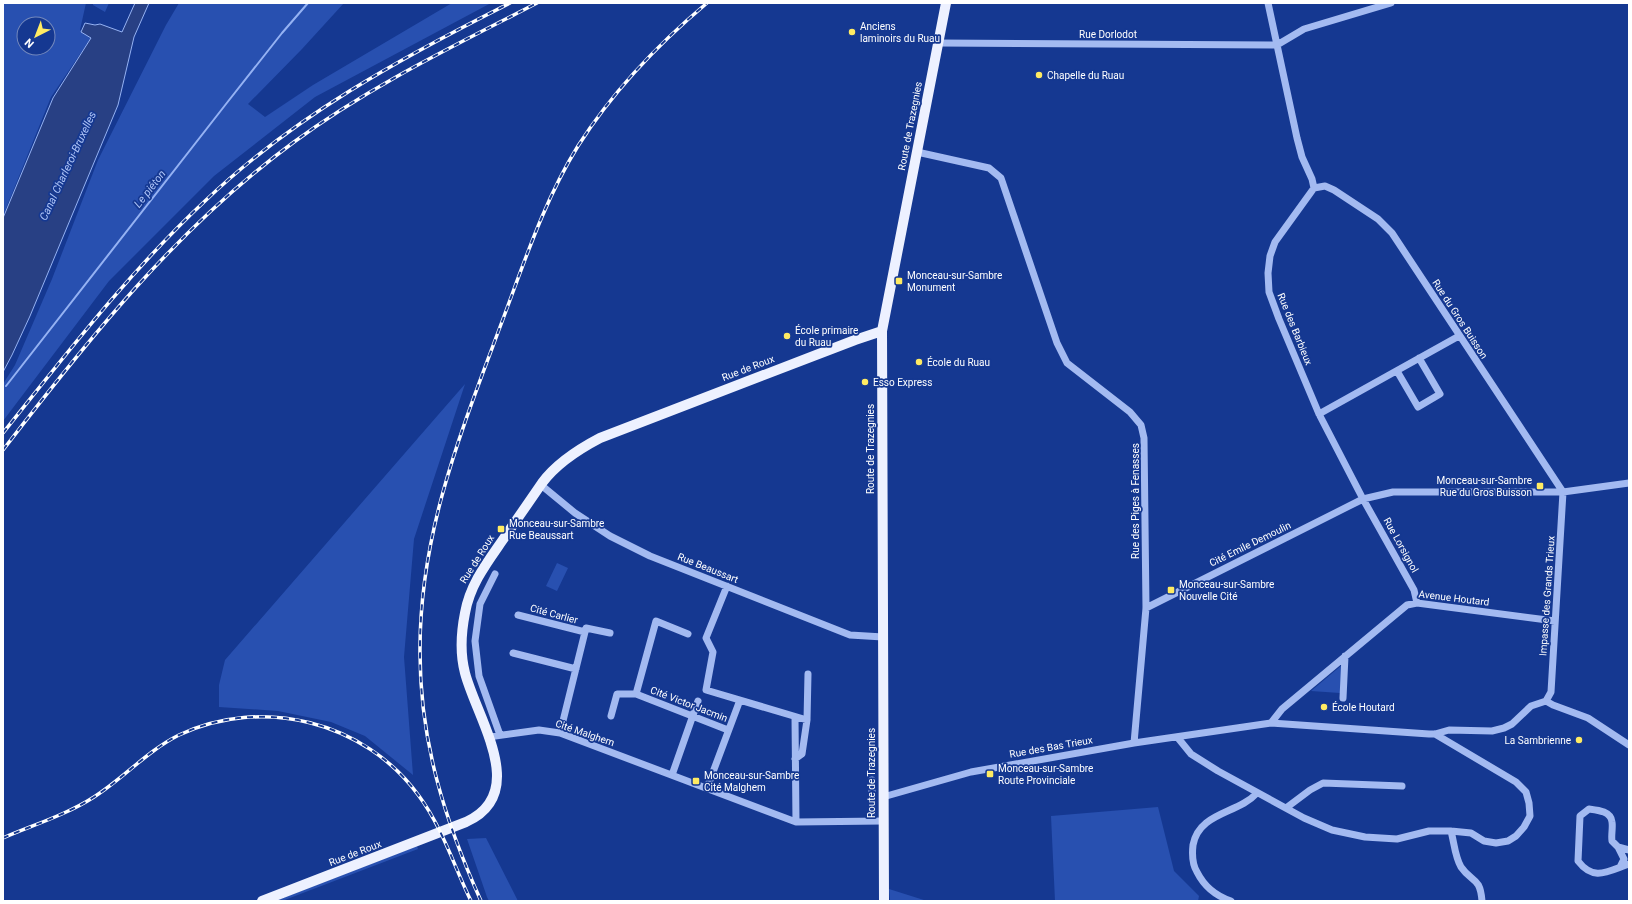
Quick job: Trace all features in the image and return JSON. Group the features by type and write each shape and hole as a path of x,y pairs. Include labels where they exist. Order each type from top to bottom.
{"main road":[{"name":"Route de Trazegnies","path":"884,901 882,331 946,3"},
{"name":"Rue de Roux","path":"262,901 420,841 477,816 490,801 497,782 497,764 470,690 464,668 462,645 465,610 479,574 550,473 583,448 600,438 882,331"}],"street":[{"path":"1268,3 1302,157 1314,188"},
{"path":"1277,45 1304,29 1391,3"},
{"name":"Rue Dorlodot","path":"938,43 1277,45"},
{"name":"Rue des Piges à Fenasses","path":"917,152 989,168 1001,178 1057,343 1067,363 1130,412 1141,425 1144,438 1146,608 1134,743"},
{"name":"Rue du Gros Buisson","path":"1314,188 1325,186 1334,190 1378,219 1392,233 1563,492"},
{"name":"Rue des Barbieux","path":"1314,188 1275,242 1270,256 1268,273 1269,292 1319,414 1363,499"},
{"path":"1319,414 1459,336"},
{"path":"1397,371 1418,407 1440,394 1419,358"},
{"name":"Cité Emile Demoulin","path":"1146,608 1363,499 1393,492 1563,492 1629,483"},
{"name":"Rue Beaussart","path":"541,485 575,513 610,536 650,556 850,635 883,637"},
{"name":"Impasse des Grands Trieux","path":"1546,701 1550,692 1563,492"},
{"name":"Rue Lorsignol","path":"1363,499 1414,590 1416,603"},
{"path":"495,574 480,604 475,640 479,676 500,735"},
{"name":"Cité Victor Jacmin","path":"726,586 706,638 713,652 706,690 807,720"},
{"name":"Avenue Houtard","path":"1271,723 1282,709 1407,604 1416,603 1555,621"},
{"name":"Cité Carlier","path":"518,615 585,632"},
{"name":"Cité Victor Jacmin","path":"636,694 656,621 688,634"},
{"name":"Cité Carlier","path":"560,733 586,628 610,633"},
{"path":"513,653 576,669"},
{"path":"1343,698 1345,656"},
{"path":"796,759 802,754 807,720 808,674"},
{"name":"Cité Victor Jacmin","path":"611,716 617,694 636,694 728,730 740,700"},
{"path":"1435,734 1449,730 1492,731 1504,728 1512,724 1531,706 1546,701 1588,718 1629,745"},
{"path":"672,775 698,702"},
{"path":"795,717 796,822"},
{"name":"Rue des Bas Trieux","path":"883,797 971,772 1134,743 1178,738 1271,723 1435,734"},
{"name":"Cité Malghem","path":"488,737 539,730 560,733 796,822 883,821"},
{"path":"707,788 728,730"},
{"path":"1178,738 1190,754 1257,793 1332,830 1365,837 1397,838 1429,831 1451,831 1471,833 1484,841 1496,843 1508,841 1516,836 1524,827 1530,816 1526,792 1516,782 1435,734"},
{"path":"872,780 872,821"},
{"path":"1286,808 1310,790 1324,783 1402,786"},
{"path":"1231,901 1214,892 1202,883 1194,867 1192,852 1194,840 1198,831 1206,822 1250,801 1257,793"},
{"path":"1620,867 1624,859 1618,847 1612,841 1613,821 1608,814 1600,810 1589,809 1580,816 1578,861 1585,870 1595,874 1607,872 1629,864"},
{"path":"1451,831 1456,855 1462,868 1479,884 1482,901"},
{"path":"1618,847 1629,850"}],"shaded area":[{"path":"3,3 86,3 80,30 91,38 51,97 3,216"},
{"path":"93,3 109,3 105,12 93,5"},
{"path":"179,3 344,3 302,49 248,104 265,117 313,85 452,3 491,3 315,97 214,176 109,281 3,421 3,384 15,365 52,279 98,160 166,25"},
{"path":"465,384 414,539 404,657 413,775 365,736 331,722 278,711 219,707 219,685 225,660"},
{"path":"557,563 568,568 557,591 546,586"},
{"path":"1342,665 1340,693 1311,691"},
{"path":"1158,807 1174,871 1199,896 1198,901 1055,901 1051,816"},
{"path":"486,838 518,901 489,901 467,839"},
{"path":"417,846 418,849 282,901 275,901"},
{"path":"889,889 927,901 890,901"}],"water":[{"name":"Canal Charleroi-Bruxelles","path":"135,3 149,3 134,37 118,105 30,316 3,372 3,218 53,98 91,38 81,32 85,23 95,25 100,24 122,32"}],"waterway":[{"name":"Le piéton","path":"6,386 226,104 282,33 308,3"}],"railway":[{"path":"3,433 75,343 125,284 177,228 239,170 275,142 350,91 389,67 510,3"},
{"path":"3,450 69,366 138,286 174,247 212,210 252,175 294,142 352,103 444,51 537,3"},
{"path":"481,901 456,841 446,811 437,780 424,718 420,653 422,609 427,566 435,524 458,441 536,230 555,187 578,146 606,106 653,52 707,3"},
{"path":"3,838 61,814 94,797 156,749 179,735 211,723 244,718 277,717 310,723 341,733 370,749 397,770 427,808 447,847 471,901"}],"place":[{"name":"Anciens laminoirs du Ruau","path":"852,32"},
{"name":"Chapelle du Ruau","path":"1039,75"},
{"name":"Monceau-sur-Sambre Monument","path":"899,281"},
{"name":"École primaire du Ruau","path":"787,336"},
{"name":"École du Ruau","path":"919,362"},
{"name":"Esso Express","path":"865,382"},
{"name":"Monceau-sur-Sambre Rue du Gros Buisson","path":"1540,486"},
{"name":"Monceau-sur-Sambre Rue Beaussart","path":"501,529"},
{"name":"Monceau-sur-Sambre Nouvelle Cité","path":"1171,590"},
{"name":"École Houtard","path":"1324,707"},
{"name":"La Sambrienne","path":"1579,740"},
{"name":"Monceau-sur-Sambre Route Provinciale","path":"990,774"},
{"name":"Monceau-sur-Sambre Cité Malghem","path":"696,781"}]}
